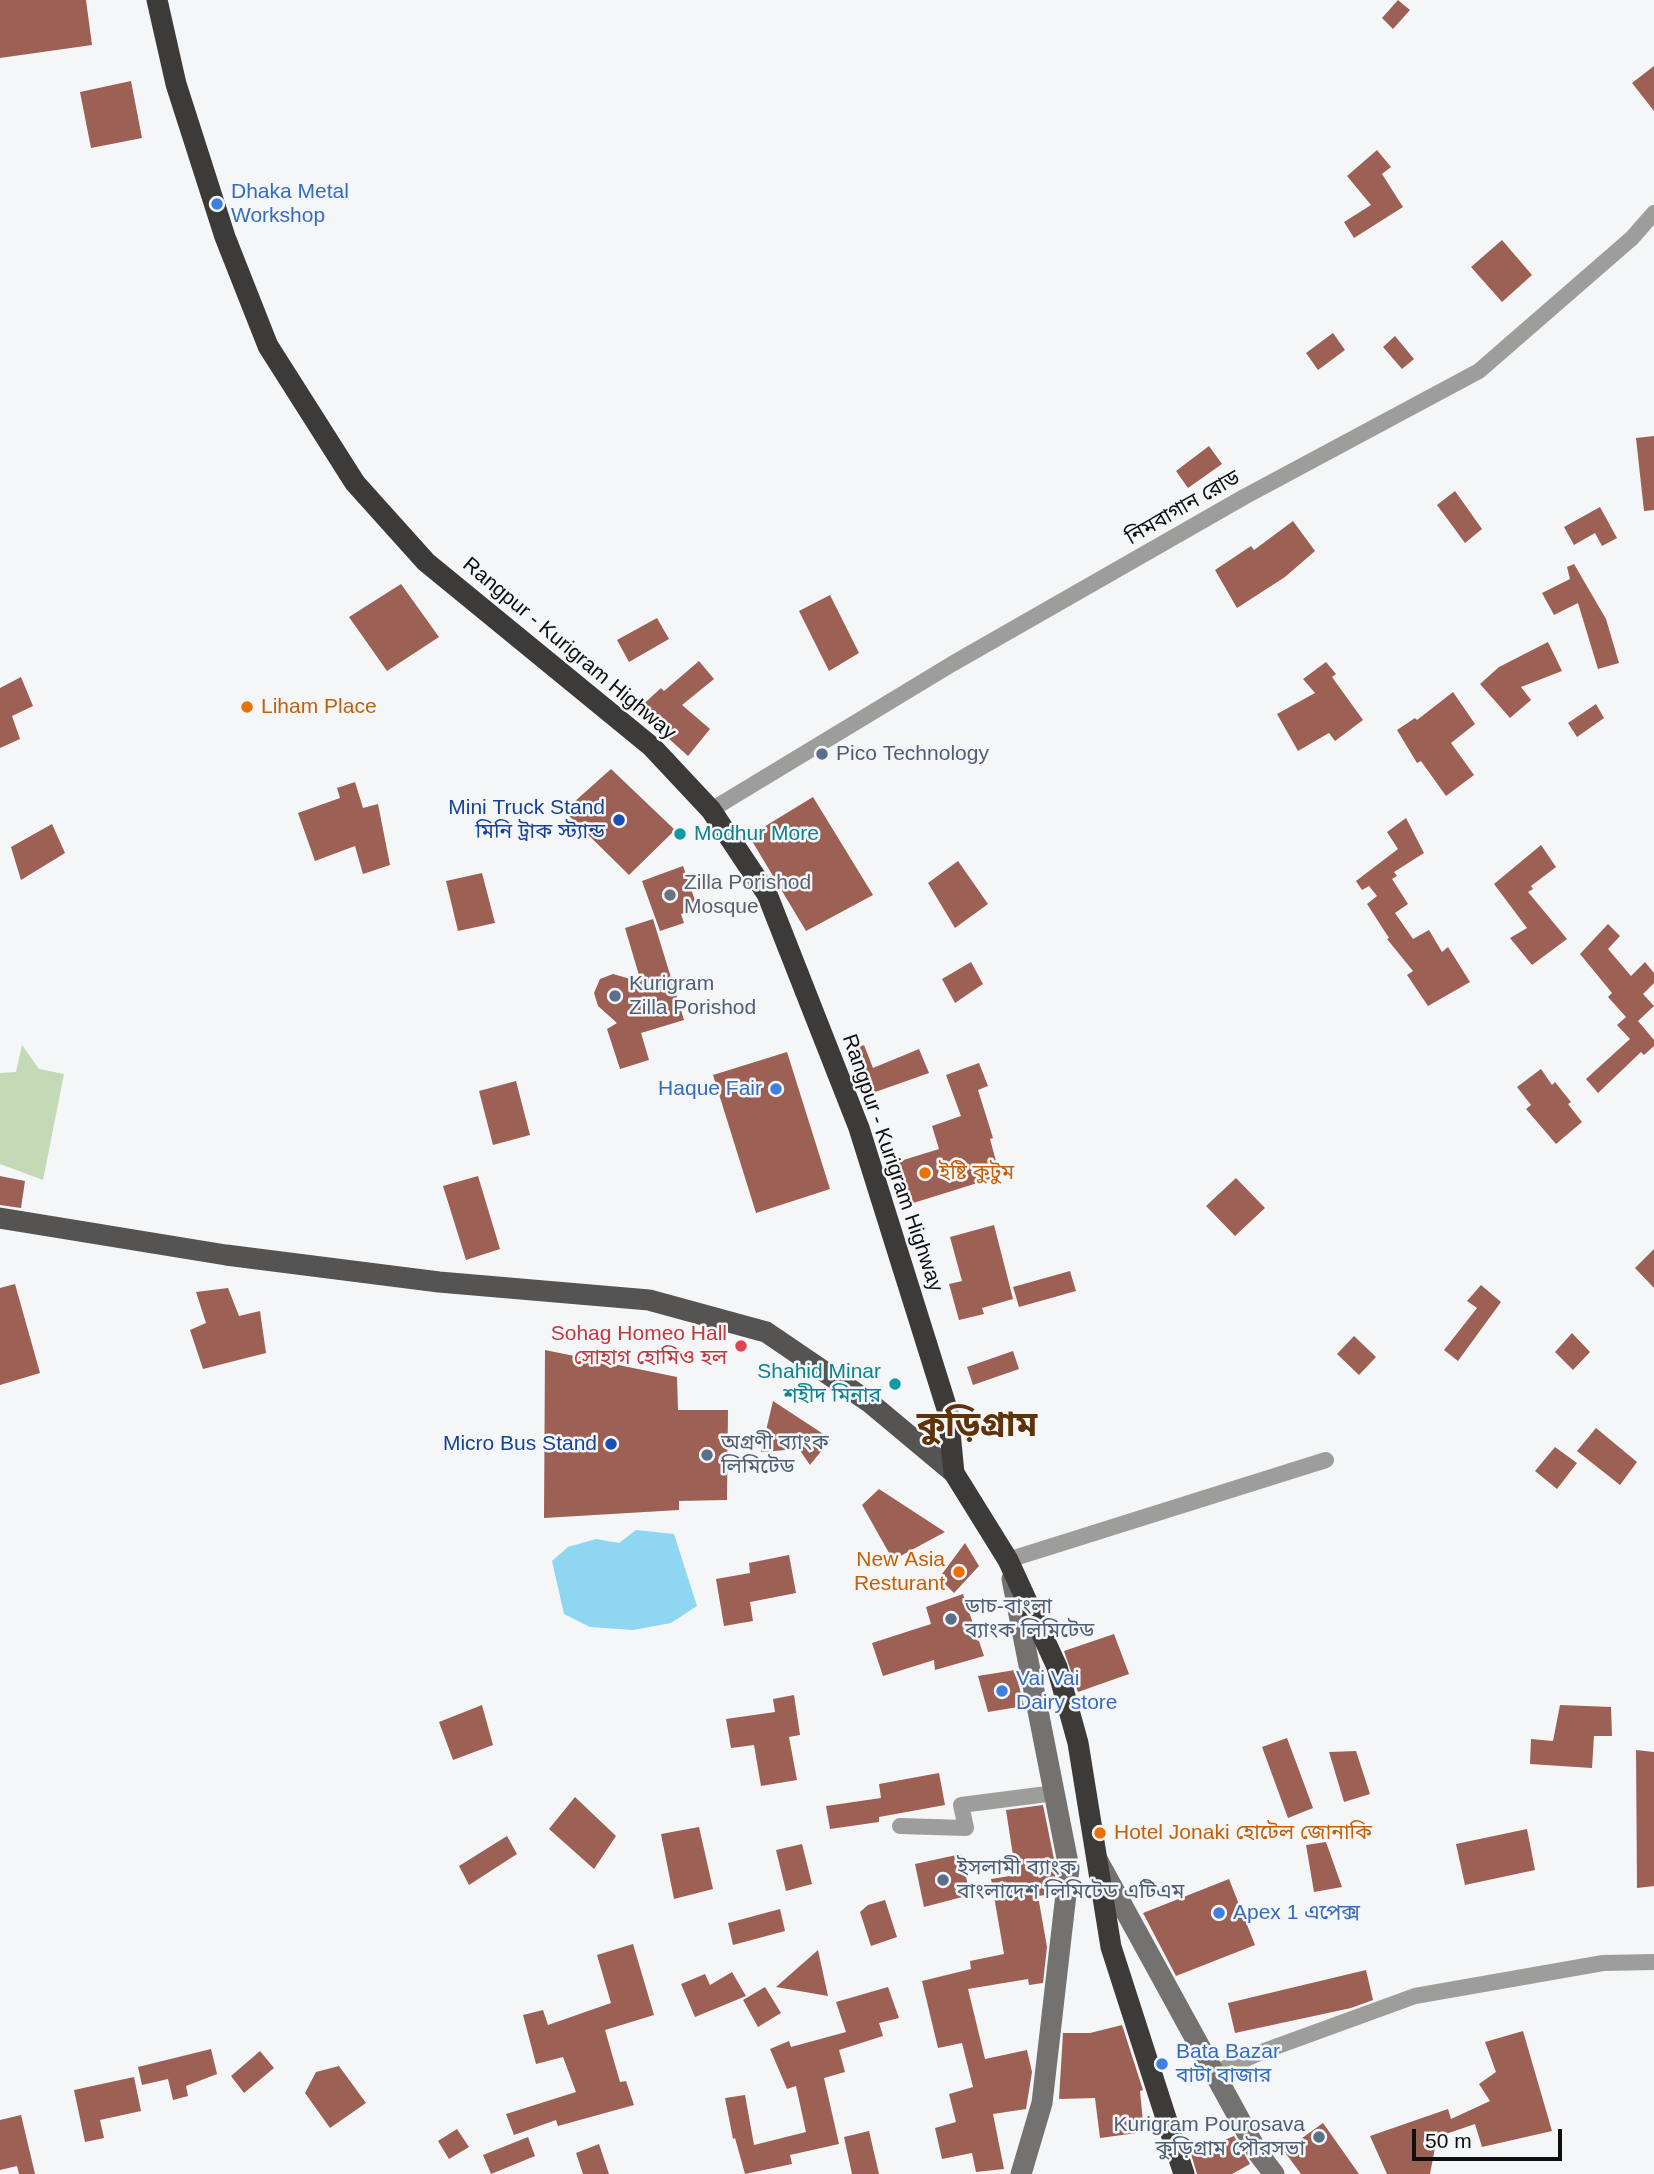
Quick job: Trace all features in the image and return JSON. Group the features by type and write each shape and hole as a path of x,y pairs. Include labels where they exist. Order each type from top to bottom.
{"highway":[{"name":"Rangpur - Kurigram Highway","path":"157,0 176,84 221,224 268,346 355,483 426,562 652,747 711,810 767,894 859,1128 948,1412 954,1473"},
{"path":"954,1473 1008,1560 1056,1667 1078,1743 1111,1947 1184,2174"}],"main road":[{"path":"0,1218 252,1258 439,1282 662,1303 766,1332 869,1402 954,1473"}],"street":[{"name":"নিমবাগান রোড","path":"711,810 975,650 1244,497 1479,371 1632,238 1654,213"},
{"path":"1021,2174 1042,2104 1069,1868 1008,1560 1326,1460"},
{"path":"901,1826 966,1828 961,1805 1055,1793"},
{"path":"1098,1861 1258,2153 1274,2174"},
{"path":"1214,2073 1264,2051 1415,1996 1603,1963 1654,1962"}],"green space":[{"path":"22,1045 39,1069 64,1074 43,1180 0,1164 0,1073 16,1072"}],"water":[{"path":"636,1530 674,1534 697,1606 671,1623 633,1630 590,1627 564,1614 552,1561 568,1547 596,1539 619,1543"}],"building":[{"path":"0,0 86,0 92,45 0,58"},
{"path":"1398,0 1410,10 1393,29 1382,18"},
{"path":"1654,66 1654,111 1632,83"},
{"path":"131,81 142,138 91,148 80,92"},
{"path":"1377,150 1391,167 1382,174 1403,207 1354,238 1344,222 1371,205 1347,176"},
{"path":"1502,240 1532,275 1502,302 1471,267"},
{"path":"1333,333 1345,350 1318,370 1306,353"},
{"path":"1395,336 1414,359 1402,369 1383,347"},
{"path":"1654,436 1654,510 1644,511 1636,438"},
{"path":"1209,446 1222,464 1188,488 1176,471"},
{"path":"1455,491 1482,529 1465,543 1437,505"},
{"path":"1600,507 1617,538 1602,546 1595,533 1574,545 1564,527"},
{"path":"1293,521 1315,551 1285,577 1237,608 1215,570 1251,546 1254,550"},
{"path":"1574,564 1606,619 1619,663 1598,669 1578,603 1554,615 1542,593 1570,579 1567,567"},
{"path":"401,584 439,637 387,671 349,617"},
{"path":"830,595 859,653 829,671 799,611"},
{"path":"657,618 669,639 629,662 617,640"},
{"path":"1548,642 1562,671 1521,687 1531,700 1510,718 1480,684 1499,667"},
{"path":"699,661 714,679 682,705 710,729 688,756 637,710 661,688 664,691"},
{"path":"1326,662 1336,674 1332,677 1363,720 1335,741 1329,733 1298,751 1277,714 1315,693 1303,679"},
{"path":"21,677 33,706 12,716 20,739 0,748 0,688"},
{"path":"1453,692 1475,724 1451,743 1474,775 1446,796 1421,761 1417,763 1397,730 1415,718 1417,720"},
{"path":"1596,704 1604,718 1577,737 1568,723"},
{"name":"Mini Truck Stand মিনি ট্রাক স্ট্যান্ড","path":"611,769 675,830 629,875 564,811"},
{"path":"355,782 363,808 378,804 390,865 363,874 355,846 315,861 298,813 340,798 337,788"},
{"path":"813,797 873,895 806,931 749,836"},
{"path":"1406,818 1424,853 1394,872 1397,876 1392,879 1408,904 1395,913 1413,939 1429,930 1442,952 1448,947 1470,982 1428,1006 1407,975 1413,971 1387,939 1389,938 1367,904 1377,896 1369,886 1362,890 1356,881 1398,849 1387,832"},
{"path":"52,824 65,853 21,880 11,847"},
{"path":"1541,845 1556,867 1531,886 1533,889 1528,892 1567,939 1532,965 1510,938 1527,928 1494,884"},
{"path":"958,861 988,904 955,928 928,883"},
{"name":"Zilla Porishod Mosque","path":"683,866 698,909 681,914 684,923 660,931 642,881"},
{"path":"482,873 495,923 458,931 446,881"},
{"name":"Kurigram Zilla Porishod","path":"653,919 684,1020 641,1033 649,1060 620,1069 607,1029 617,1023 598,1006 594,993 600,979 613,974 641,982 625,928"},
{"path":"1608,924 1620,936 1608,949 1631,976 1645,962 1654,973 1654,983 1643,994 1654,1006 1638,1021 1654,1040 1654,1046 1644,1055 1641,1052 1598,1093 1586,1079 1630,1039 1617,1025 1626,1017 1608,997 1612,993 1580,954"},
{"path":"971,962 983,984 955,1003 942,979"},
{"path":"864,1045 873,1068 919,1049 929,1073 864,1096 847,1052"},
{"path":"787,1052 830,1189 756,1213 713,1075"},
{"path":"979,1063 988,1086 978,1090 993,1138 990,1139 1000,1176 910,1204 897,1162 939,1149 932,1126 961,1116 946,1075"},
{"path":"1541,1069 1552,1085 1555,1082 1571,1102 1568,1104 1582,1122 1556,1144 1526,1109 1531,1105 1517,1087"},
{"path":"516,1081 530,1135 493,1145 479,1091"},
{"path":"0,1176 25,1181 21,1208 0,1205"},
{"path":"478,1176 500,1249 466,1260 443,1186"},
{"path":"1236,1178 1265,1208 1235,1236 1206,1206"},
{"path":"994,1225 1013,1299 982,1308 984,1314 959,1320 949,1284 962,1281 950,1237"},
{"path":"1654,1249 1654,1288 1635,1268"},
{"path":"1070,1271 1076,1291 1019,1307 1013,1287"},
{"path":"15,1284 40,1373 0,1385 0,1288"},
{"path":"1481,1285 1501,1302 1458,1361 1444,1350 1477,1308 1467,1301"},
{"path":"228,1288 239,1316 260,1311 266,1353 203,1369 190,1330 206,1323 196,1292"},
{"path":"1572,1333 1590,1352 1573,1370 1555,1352"},
{"path":"1354,1336 1376,1357 1359,1375 1337,1354"},
{"name":"Micro Bus Stand","path":"545,1350 677,1377 678,1410 728,1410 727,1500 679,1501 679,1510 544,1518"},
{"path":"1013,1351 1019,1369 973,1385 967,1367"},
{"path":"773,1401 831,1439 810,1465 799,1449 761,1452"},
{"path":"1596,1428 1637,1462 1620,1485 1577,1451"},
{"path":"1555,1447 1577,1463 1557,1489 1535,1471"},
{"path":"879,1489 945,1532 893,1560 862,1505"},
{"name":"New Asia Resturant","path":"965,1543 979,1566 954,1593 939,1578"},
{"path":"789,1555 796,1593 750,1602 753,1621 724,1626 716,1579 750,1573 749,1563"},
{"path":"963,1594 984,1656 935,1670 934,1660 883,1676 872,1643 931,1624 926,1607"},
{"path":"1114,1634 1129,1674 1078,1692 1064,1651"},
{"name":"Vai Vai Dairy store","path":"1015,1670 1024,1706 988,1712 978,1676"},
{"path":"794,1695 800,1735 789,1737 797,1780 761,1786 754,1745 731,1748 726,1719 775,1712 773,1699"},
{"path":"482,1705 493,1745 453,1760 439,1722"},
{"path":"1560,1705 1611,1707 1612,1736 1594,1736 1592,1768 1530,1764 1531,1739 1553,1741"},
{"path":"1287,1738 1313,1808 1288,1818 1262,1747"},
{"path":"1636,1750 1654,1752 1654,1886 1637,1888"},
{"path":"1356,1751 1370,1794 1344,1802 1329,1752"},
{"path":"939,1773 945,1805 879,1817 879,1822 830,1829 826,1806 881,1798 879,1784"},
{"path":"575,1797 616,1836 594,1869 549,1829"},
{"path":"1043,1805 1056,1869 1053,1894 1038,1896 1047,1947 1043,1983 1029,1985 1028,1979 968,1989 985,2059 1027,2050 1032,2072 1026,2109 993,2114 1004,2169 976,2172 972,2153 942,2159 935,2128 956,2122 949,2094 973,2087 962,2043 938,2048 922,1981 971,1969 970,1961 1004,1954 991,1879 1016,1875 1006,1810"},
{"path":"699,1827 713,1889 674,1899 661,1834"},
{"path":"1527,1829 1535,1870 1465,1885 1456,1844"},
{"path":"507,1836 517,1854 469,1885 459,1866"},
{"path":"1326,1842 1342,1887 1314,1892 1306,1845"},
{"path":"802,1844 812,1884 786,1891 776,1850"},
{"name":"ইসলামী ব্যাংক বাংলাদেশ লিমিটেড এটিএম","path":"961,1854 970,1895 924,1907 915,1864"},
{"path":"1229,1879 1255,1945 1176,1976 1143,1913"},
{"path":"885,1900 897,1937 871,1946 860,1912 868,1905"},
{"path":"780,1909 785,1931 733,1945 728,1923"},
{"path":"633,1944 654,2015 605,2030 620,2082 626,2081 634,2105 558,2126 556,2120 514,2135 506,2114 576,2092 563,2057 536,2064 523,2015 543,2010 548,2025 611,2003 597,1955"},
{"path":"818,1950 828,1996 776,1987"},
{"path":"1366,1970 1373,2000 1351,2008 1235,2033 1228,2003"},
{"path":"732,1972 746,1996 695,2017 681,1984 705,1974 710,1985"},
{"path":"765,1987 781,2013 758,2027 743,2000"},
{"path":"888,1987 899,2018 879,2023 883,2036 839,2050 845,2072 824,2078 839,2144 790,2155 792,2164 745,2174 735,2138 733,2139 725,2098 745,2095 754,2145 806,2132 796,2086 787,2089 770,2049 789,2041 791,2047 846,2032 836,2002"},
{"path":"1122,2025 1143,2090 1140,2091 1144,2132 1100,2138 1095,2098 1059,2099 1063,2033 1090,2033"},
{"path":"1523,2031 1552,2131 1482,2147 1475,2124 1437,2137 1430,2174 1387,2174 1370,2136 1448,2109 1451,2119 1490,2101 1479,2084 1496,2072 1485,2042"},
{"path":"211,2049 217,2074 186,2086 188,2096 173,2100 168,2079 142,2085 138,2067"},
{"path":"260,2051 274,2068 244,2093 231,2076"},
{"path":"339,2066 366,2103 330,2128 305,2093 316,2072"},
{"path":"134,2077 141,2111 100,2120 104,2138 85,2142 74,2090"},
{"path":"21,2115 35,2174 19,2174 17,2166 0,2170 0,2120"},
{"name":"Kurigram Pourosava কুড়িগ্রাম পৌরসভা","path":"1323,2123 1359,2174 1301,2174 1284,2151"},
{"path":"457,2129 469,2147 449,2159 438,2141"},
{"path":"869,2131 879,2174 852,2174 844,2137"},
{"path":"1234,2136 1250,2164 1232,2174 1197,2174 1191,2154"},
{"path":"528,2137 535,2156 491,2174 483,2155"},
{"path":"599,2144 609,2174 583,2174 576,2153"}],"place":[{"name":"Dhaka Metal Workshop","path":"217,204"},
{"name":"Liham Place","path":"247,707"},
{"name":"Pico Technology","path":"822,754"},
{"name":"Mini Truck Stand মিনি ট্রাক স্ট্যান্ড","path":"619,820"},
{"name":"Modhur More","path":"680,834"},
{"name":"Zilla Porishod Mosque","path":"670,895"},
{"name":"Kurigram Zilla Porishod","path":"615,996"},
{"name":"Haque Fair","path":"776,1089"},
{"name":"ইষ্টি কুটুম","path":"925,1173"},
{"name":"Sohag Homeo Hall সোহাগ হোমিও হল","path":"741,1346"},
{"name":"Shahid Minar শহীদ মিনার","path":"895,1384"},
{"name":"Micro Bus Stand","path":"611,1444"},
{"name":"অগ্রণী ব্যাংক লিমিটেড","path":"707,1455"},
{"name":"New Asia Resturant","path":"959,1572"},
{"name":"ডাচ-বাংলা ব্যাংক লিমিটেড","path":"951,1619"},
{"name":"Vai Vai Dairy store","path":"1002,1691"},
{"name":"Hotel Jonaki হোটেল জোনাকি","path":"1100,1833"},
{"name":"ইসলামী ব্যাংক বাংলাদেশ লিমিটেড এটিএম","path":"943,1880"},
{"name":"Apex 1 এপেক্স","path":"1219,1913"},
{"name":"Bata Bazar বাটা বাজার","path":"1162,2064"},
{"name":"Kurigram Pourosava কুড়িগ্রাম পৌরসভা","path":"1319,2137"}],"district":[{"name":"কুড়িগ্রাম","path":"977,1426"}]}
